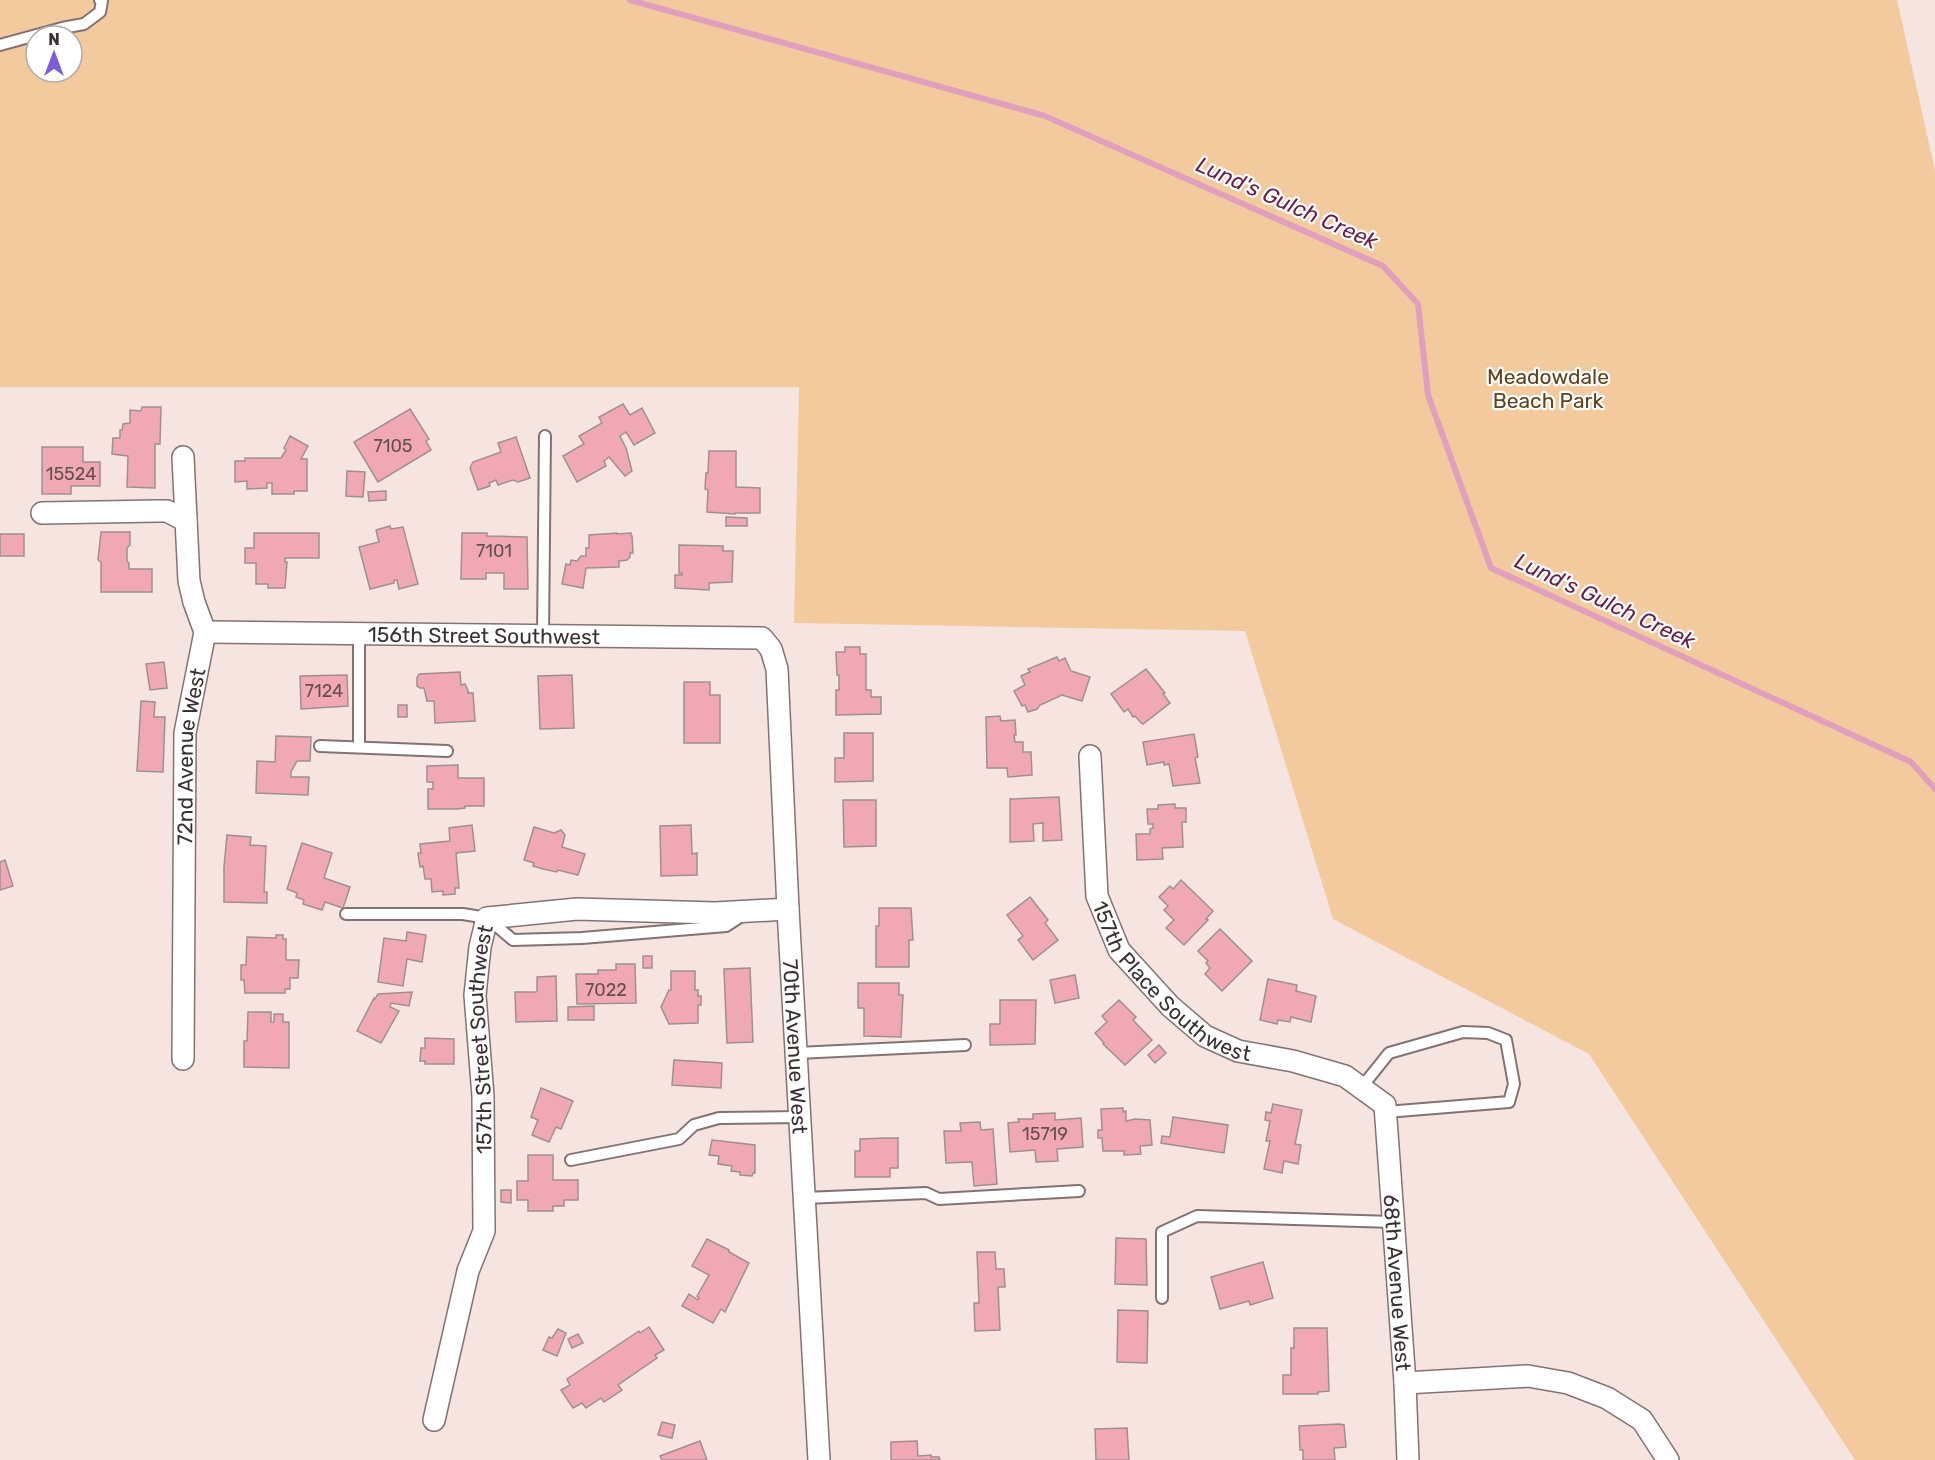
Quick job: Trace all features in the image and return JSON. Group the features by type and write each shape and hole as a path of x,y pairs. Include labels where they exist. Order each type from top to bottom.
{"street":[{"path":"183,457 189,581 205,632"},
{"path":"42,513 167,511 186,521"},
{"name":"156th Street Southwest","path":"205,632 762,638"},
{"name":"72nd Avenue West","path":"183,1059 185,733 205,632"},
{"name":"70th Avenue West","path":"762,638 771,649 777,669 819,1460"},
{"name":"157th Place Southwest","path":"1090,756 1097,896 1119,950 1170,1006 1205,1036 1238,1051 1293,1061 1345,1076 1386,1109"},
{"name":"157th Street Southwest","path":"434,1420 468,1271 484,1231 483,1096 475,995 480,947 487,918 577,909 716,913 788,909"},
{"name":"68th Avenue West","path":"1386,1109 1405,1383 1408,1460"},
{"path":"1405,1383 1528,1376 1568,1383 1607,1398 1642,1420 1668,1460"}],"lane":[{"path":"0,45 84,24 100,12 102,1 100,0"},
{"path":"543,636 545,436"},
{"path":"359,633 359,747"},
{"path":"320,746 447,751"},
{"path":"346,914 463,914 487,918 513,940 582,938 726,926 748,911"},
{"path":"1361,1088 1389,1053 1462,1032 1488,1033 1506,1040 1514,1084 1509,1102 1386,1109"},
{"path":"797,1053 965,1045"},
{"path":"571,1160 679,1138 694,1125 719,1118 800,1117"},
{"path":"804,1198 926,1193 939,1199 1079,1191"},
{"path":"1162,1298 1162,1232 1197,1216 1394,1221"}],"green space":[{"name":"Meadowdale Beach Park","path":"0,0 1897,0 1935,171 1935,1460 1855,1460 1589,1054 1333,919 1245,631 794,623 799,387 0,387"}],"building":[{"path":"623,404 630,415 642,408 655,433 634,445 626,432 620,436 632,471 625,476 609,457 604,461 606,466 577,482 563,456 584,444 579,436 602,423 599,417"},
{"path":"142,407 161,407 160,444 155,444 155,488 127,487 128,456 112,454 113,438 120,438 123,424 130,423 130,410 141,411"},
{"path":"410,409 429,439 426,441 431,450 378,482 354,442"},
{"path":"290,436 308,446 301,459 307,459 307,491 294,491 294,494 272,494 272,483 267,483 267,488 247,489 247,481 235,482 235,461 245,461 245,458 281,458"},
{"path":"516,437 530,478 498,485 496,480 489,483 490,486 478,490 470,468 473,462 501,452 498,443"},
{"path":"42,447 83,447 83,462 100,462 100,486 71,486 71,494 42,494"},
{"path":"709,451 736,451 736,487 760,488 760,513 707,512 708,490 705,489"},
{"path":"347,471 365,472 363,497 346,496"},
{"path":"386,491 386,500 369,501 368,492"},
{"path":"726,517 747,518 747,526 726,526"},
{"path":"390,526 391,529 403,527 418,584 399,589 397,580 394,580 394,583 370,589 359,547 379,542 376,530"},
{"path":"101,532 130,532 130,545 127,548 129,569 152,569 152,592 101,592 101,562 98,560"},
{"path":"254,533 319,533 319,558 285,558 287,562 285,588 268,588 268,584 256,584 256,563 245,563 245,548 254,548"},
{"path":"462,533 527,537 528,589 504,589 504,573 486,573 486,579 461,579"},
{"path":"631,533 633,553 630,553 627,560 619,561 619,567 586,568 583,588 562,584 566,564 570,565 571,560 577,561 581,556 586,556 586,548 589,548 589,535"},
{"path":"0,534 24,534 24,556 0,556"},
{"path":"679,545 723,546 723,551 733,551 732,582 709,583 709,590 675,588 675,575 682,575 679,573"},
{"path":"845,647 860,647 860,654 866,654 866,690 871,690 871,697 881,697 881,714 836,715 836,690 839,690 839,675 837,675 836,652 845,652"},
{"path":"1057,657 1059,661 1065,658 1071,671 1090,677 1082,701 1062,695 1028,712 1014,691 1025,685 1021,676 1030,672 1028,669"},
{"path":"164,662 167,688 150,690 146,664"},
{"path":"1146,669 1170,703 1143,724 1135,716 1133,717 1128,709 1124,712 1111,694"},
{"path":"460,672 461,685 465,684 469,693 473,693 475,721 435,723 434,701 427,701 424,688 417,686 417,678 419,674"},
{"path":"347,675 348,706 301,709 300,676"},
{"path":"572,675 574,728 540,729 538,676"},
{"path":"684,682 710,682 710,695 720,695 720,743 684,743"},
{"path":"141,701 155,702 154,717 165,717 163,772 137,771"},
{"path":"398,705 407,705 407,717 398,717"},
{"path":"1000,716 1001,721 1015,720 1015,742 1023,742 1023,752 1031,752 1032,775 1008,777 1007,768 987,768 986,717"},
{"path":"844,733 873,733 873,781 835,782 835,758 844,758"},
{"path":"1194,734 1198,757 1195,758 1200,783 1173,786 1169,764 1164,765 1164,762 1147,765 1143,742"},
{"path":"276,736 311,737 310,761 297,761 291,772 291,777 309,777 308,795 256,793 257,761 275,762"},
{"path":"458,765 458,778 484,778 484,806 428,809 428,789 433,789 433,782 427,782 427,766"},
{"path":"1059,797 1062,840 1043,841 1043,823 1033,824 1034,841 1010,842 1010,799"},
{"path":"843,800 876,800 876,846 844,847"},
{"path":"1175,804 1175,808 1186,808 1186,822 1182,822 1183,847 1162,848 1163,859 1137,860 1136,834 1150,834 1150,829 1153,828 1153,824 1148,824 1147,809 1158,809 1158,805"},
{"path":"472,825 475,851 456,853 459,888 455,888 455,894 443,895 443,891 432,892 431,879 425,879 423,866 420,867 418,853 421,853 420,844 450,841 449,828"},
{"path":"691,825 692,854 697,853 697,875 661,876 660,826"},
{"path":"534,827 554,833 561,830 565,835 562,847 585,854 578,875 543,869 524,860"},
{"path":"227,835 251,837 250,845 266,846 264,892 267,892 267,903 224,902"},
{"path":"302,843 332,853 324,878 350,887 343,908 325,902 322,910 303,904 304,900 296,897 297,893 287,889"},
{"path":"5,860 13,886 0,890 0,862"},
{"path":"1181,880 1213,911 1206,919 1208,920 1184,945 1166,928 1174,920 1164,910 1168,906 1159,897 1170,886 1173,889"},
{"path":"1030,897 1048,920 1045,923 1058,940 1033,960 1018,940 1023,936 1007,915"},
{"path":"879,908 911,908 913,940 909,940 909,967 876,967 876,926 879,926"},
{"path":"1220,929 1252,961 1222,991 1205,974 1210,968 1206,963 1208,961 1198,951"},
{"path":"407,932 426,935 422,962 407,959 403,986 378,982 384,938 406,941"},
{"path":"276,935 283,935 283,939 286,939 286,960 299,960 298,978 290,978 290,989 285,989 285,993 245,993 244,980 241,980 241,965 246,965 247,937 276,938"},
{"path":"643,956 652,956 652,968 643,968"},
{"path":"616,964 635,964 636,1003 577,1004 576,974 598,974 598,970 616,970"},
{"path":"750,968 753,1042 727,1043 724,969"},
{"path":"671,971 695,971 695,990 698,990 698,996 701,996 701,1005 698,1005 698,1023 669,1024 661,1007 671,990"},
{"path":"1075,975 1079,998 1055,1003 1050,980"},
{"path":"556,976 557,1021 516,1022 515,992 536,992 537,977"},
{"path":"1268,979 1297,985 1296,991 1316,996 1311,1022 1291,1017 1290,1022 1278,1020 1277,1024 1260,1020"},
{"path":"858,983 899,983 899,995 903,995 901,1037 864,1036 864,1008 858,1008"},
{"path":"412,992 409,1006 391,1003 390,1007 399,1011 381,1043 357,1031 378,994"},
{"path":"1000,1000 1036,1000 1035,1044 990,1045 990,1024 1000,1024"},
{"path":"1119,1000 1136,1017 1133,1020 1152,1040 1125,1065 1095,1033 1107,1022 1102,1016"},
{"path":"594,1006 594,1020 568,1020 568,1007"},
{"path":"248,1012 271,1012 271,1022 274,1022 274,1014 283,1014 283,1022 289,1022 289,1068 244,1067 244,1041 247,1041"},
{"path":"425,1038 454,1039 454,1064 425,1064 425,1061 420,1061 421,1048 425,1048"},
{"path":"1159,1045 1166,1053 1155,1063 1148,1055"},
{"path":"674,1060 722,1063 721,1088 672,1085"},
{"path":"541,1088 573,1101 561,1129 556,1127 549,1142 532,1135 538,1120 531,1117"},
{"path":"1273,1104 1302,1110 1295,1144 1301,1145 1298,1164 1284,1161 1282,1173 1264,1169 1270,1141 1266,1141 1270,1121 1265,1120 1266,1112 1271,1113"},
{"path":"1123,1108 1123,1112 1126,1111 1126,1121 1150,1120 1152,1145 1140,1146 1141,1154 1124,1155 1124,1151 1103,1151 1102,1138 1098,1138 1098,1130 1102,1130 1101,1109"},
{"path":"1055,1113 1055,1120 1081,1118 1083,1147 1057,1149 1058,1161 1036,1162 1035,1150 1010,1152 1008,1123 1019,1122 1018,1119 1033,1119 1033,1114"},
{"path":"1173,1117 1228,1125 1224,1153 1161,1143 1162,1136 1170,1137"},
{"path":"980,1122 981,1130 993,1129 997,1184 974,1186 972,1162 946,1163 944,1131 961,1131 960,1123"},
{"path":"898,1138 898,1168 890,1168 890,1177 855,1177 855,1151 860,1151 860,1139"},
{"path":"712,1140 755,1145 755,1173 752,1176 740,1175 740,1172 731,1171 732,1166 718,1164 719,1156 709,1155"},
{"path":"528,1155 553,1155 553,1180 578,1180 578,1200 564,1200 564,1206 553,1206 553,1211 528,1211 528,1200 517,1200 517,1181 528,1181"},
{"path":"501,1190 511,1190 511,1203 501,1202"},
{"path":"1116,1238 1146,1239 1147,1285 1115,1284"},
{"path":"707,1239 749,1263 725,1312 721,1309 713,1323 682,1306 689,1294 698,1300 697,1296 709,1275 692,1266"},
{"path":"977,1252 995,1252 996,1269 1004,1269 1005,1287 998,1287 1000,1330 975,1331 974,1303 979,1303"},
{"path":"1263,1262 1273,1298 1250,1305 1249,1301 1220,1309 1211,1277"},
{"path":"1118,1310 1148,1311 1147,1363 1117,1362"},
{"path":"649,1327 664,1350 655,1355 657,1358 618,1385 622,1390 604,1402 601,1398 586,1408 582,1403 573,1408 561,1390 570,1385 567,1379 639,1331 640,1333"},
{"path":"1294,1328 1327,1328 1329,1391 1318,1392 1318,1394 1283,1394 1283,1375 1291,1375"},
{"path":"558,1329 566,1333 557,1356 543,1350 549,1337 552,1338"},
{"path":"578,1334 583,1343 572,1348 568,1339"},
{"path":"662,1422 675,1425 672,1438 658,1435"},
{"path":"1344,1425 1346,1447 1334,1448 1335,1460 1303,1460 1303,1450 1300,1450 1299,1426"},
{"path":"1127,1428 1129,1460 1096,1460 1095,1429"},
{"path":"700,1441 707,1460 662,1460 660,1456"},
{"path":"917,1441 918,1456 931,1455 931,1457 939,1457 940,1460 891,1460 891,1442"}],"waterway":[{"name":"Lund's Gulch Creek","path":"630,0 1045,116 1383,266 1418,304 1428,395 1491,568 1911,762 1935,789"}]}
